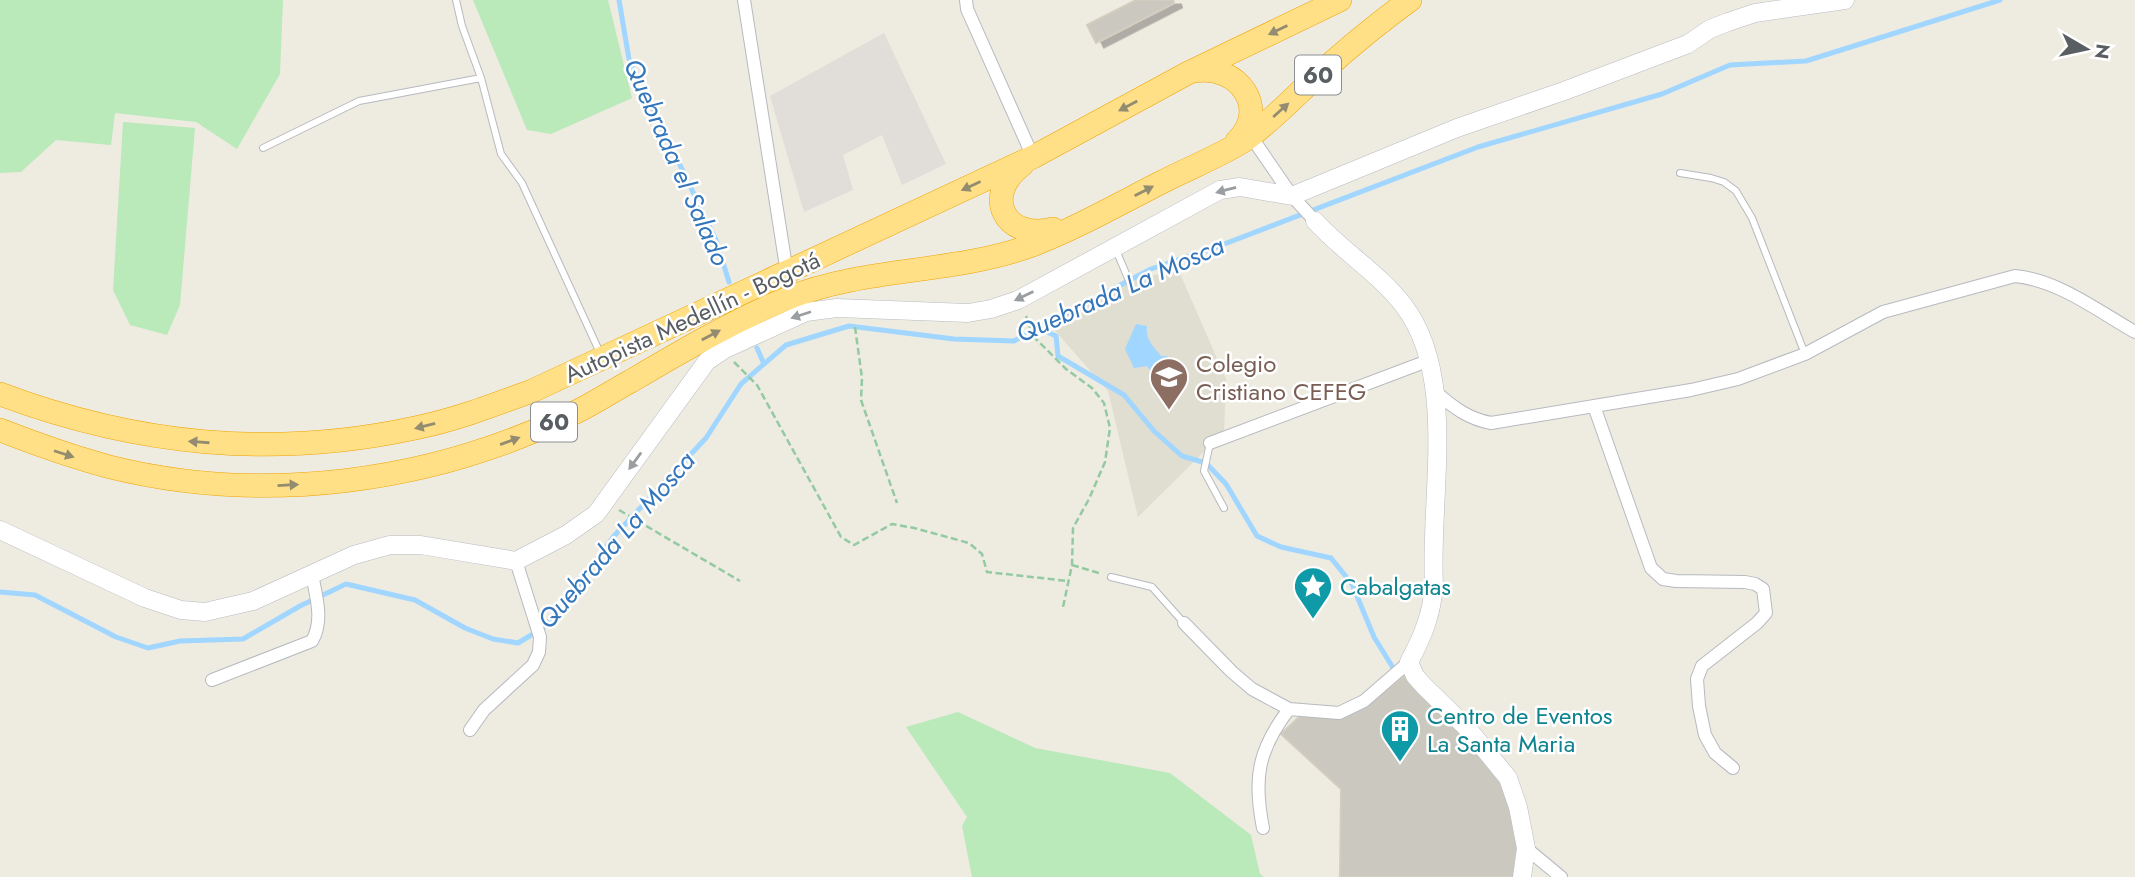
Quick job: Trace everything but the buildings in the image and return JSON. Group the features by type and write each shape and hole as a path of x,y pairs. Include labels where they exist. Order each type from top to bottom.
{"highway":[{"name":"Autopista Medellín - Bogotá","path":"0,394 82,422 140,434 215,443 302,444 365,438 417,428 471,413 532,391 1032,157 1188,73 1340,0"},
{"name":"Autopista Medellín - Bogotá","path":"0,430 60,453 113,468 230,485 281,486 339,482 405,472 452,460 516,439 573,414 710,335 792,297 848,279 980,261 1033,245 1083,222 1226,150 1250,135 1325,68 1410,0"},
{"path":"1188,73 1215,70 1232,76 1244,89 1250,106 1248,123 1240,139 1226,150"},
{"path":"1032,157 1006,180 1001,194 1002,206 1011,223 1025,231 1037,233 1083,222"}],"street":[{"path":"744,0 787,273"},
{"path":"966,0 967,9 1032,157"},
{"path":"0,530 145,598 181,610 205,612 253,601 313,582 354,555 390,545 421,545 516,561 566,535 596,514 707,361 725,349 788,319 821,310 968,313 991,309 1018,300 1117,254 1220,190 1240,187 1297,202 1457,128 1688,44 1710,29 1728,22 1755,13 1845,0"},
{"path":"1184,623 1252,689 1289,709 1339,713 1364,701 1407,664 1424,633 1433,599 1437,393 1430,360 1414,319 1373,273 1329,237 1297,202 1250,135"},
{"path":"1437,393 1458,411 1476,420 1491,423 1691,390 1738,379 1805,354 1883,312 2015,275 2037,278 2052,285 2135,332"},
{"path":"1210,443 1430,360"},
{"path":"1594,407 1651,568 1663,579 1687,582 1745,582 1763,589 1766,613 1702,666 1698,679 1699,706 1706,735 1715,753 1733,768"},
{"path":"470,730 484,710 533,665 539,652 540,637 516,561"},
{"path":"212,680 313,641 318,630 318,611 313,582"},
{"path":"1407,664 1424,686 1468,729 1508,778 1518,807 1526,848 1522,877"},
{"path":"1264,828 1258,783 1263,752 1274,729 1289,709"},
{"path":"1526,848 1561,877"}],"lane":[{"path":"456,0 462,26 481,78 501,154 523,183 602,357"},
{"path":"263,148 359,101 481,78"},
{"path":"1680,173 1711,177 1736,191 1752,218 1805,354"},
{"path":"1117,254 1130,283"},
{"path":"1210,443 1204,471 1224,508"},
{"path":"1111,577 1152,587 1184,623"}],"path":[{"path":"1024,311 1032,336 1066,369 1092,388 1104,402 1110,428 1105,462 1073,528 1072,565 1063,607"},
{"path":"856,333 862,378 861,400 897,503"},
{"path":"729,357 757,385 841,537 854,545 892,524 914,528 969,543 982,554 987,572 1068,581"},
{"path":"612,506 740,581"},
{"path":"1072,565 1111,577"}],"shaded area":[{"path":"884,33 946,164 902,185 882,135 843,155 853,190 804,212 770,96"},
{"name":"Colegio Cristiano CEFEG","path":"1178,269 1226,379 1224,432 1138,517 1108,391 1050,325 1135,280"}],"green space":[{"path":"0,0 283,0 280,74 237,149 196,122 115,113 111,145 56,140 21,172 0,173"},
{"path":"473,0 608,0 632,98 551,134 527,130"},
{"path":"123,122 195,128 180,305 167,335 130,325 113,290"},
{"path":"958,712 1035,748 1170,773 1251,835 1260,874 1264,877 972,877 962,826 967,817 906,727"}],"water":[{"path":"1136,324 1147,326 1150,342 1161,356 1167,356 1171,366 1165,379 1152,373 1147,366 1134,368 1125,349"}],"waterway":[{"name":"Quebrada el Salado","path":"619,0 629,59 716,240 729,282"},
{"name":"Quebrada La Mosca","path":"0,592 35,595 116,637 148,648 180,641 243,639 300,606 346,584 415,600 465,628 493,639 518,643 543,628 614,536 706,438 741,384 786,345 849,326 954,339 1014,341 1151,269 1219,246 1478,147 1662,94 1730,65 1806,61 2000,0"},
{"path":"1038,328 1056,336 1058,356 1124,395 1154,431 1182,456 1206,463 1226,484 1257,536 1281,547 1331,558 1352,584 1374,637 1395,671"},
{"name":"Quebrada el Salado","path":"757,348 764,364"}],"place":[{"name":"Colegio Cristiano CEFEG","path":"1169,411"},
{"name":"Cabalgatas","path":"1313,620"},
{"name":"Centro de Eventos La Santa Maria","path":"1400,763"}]}
